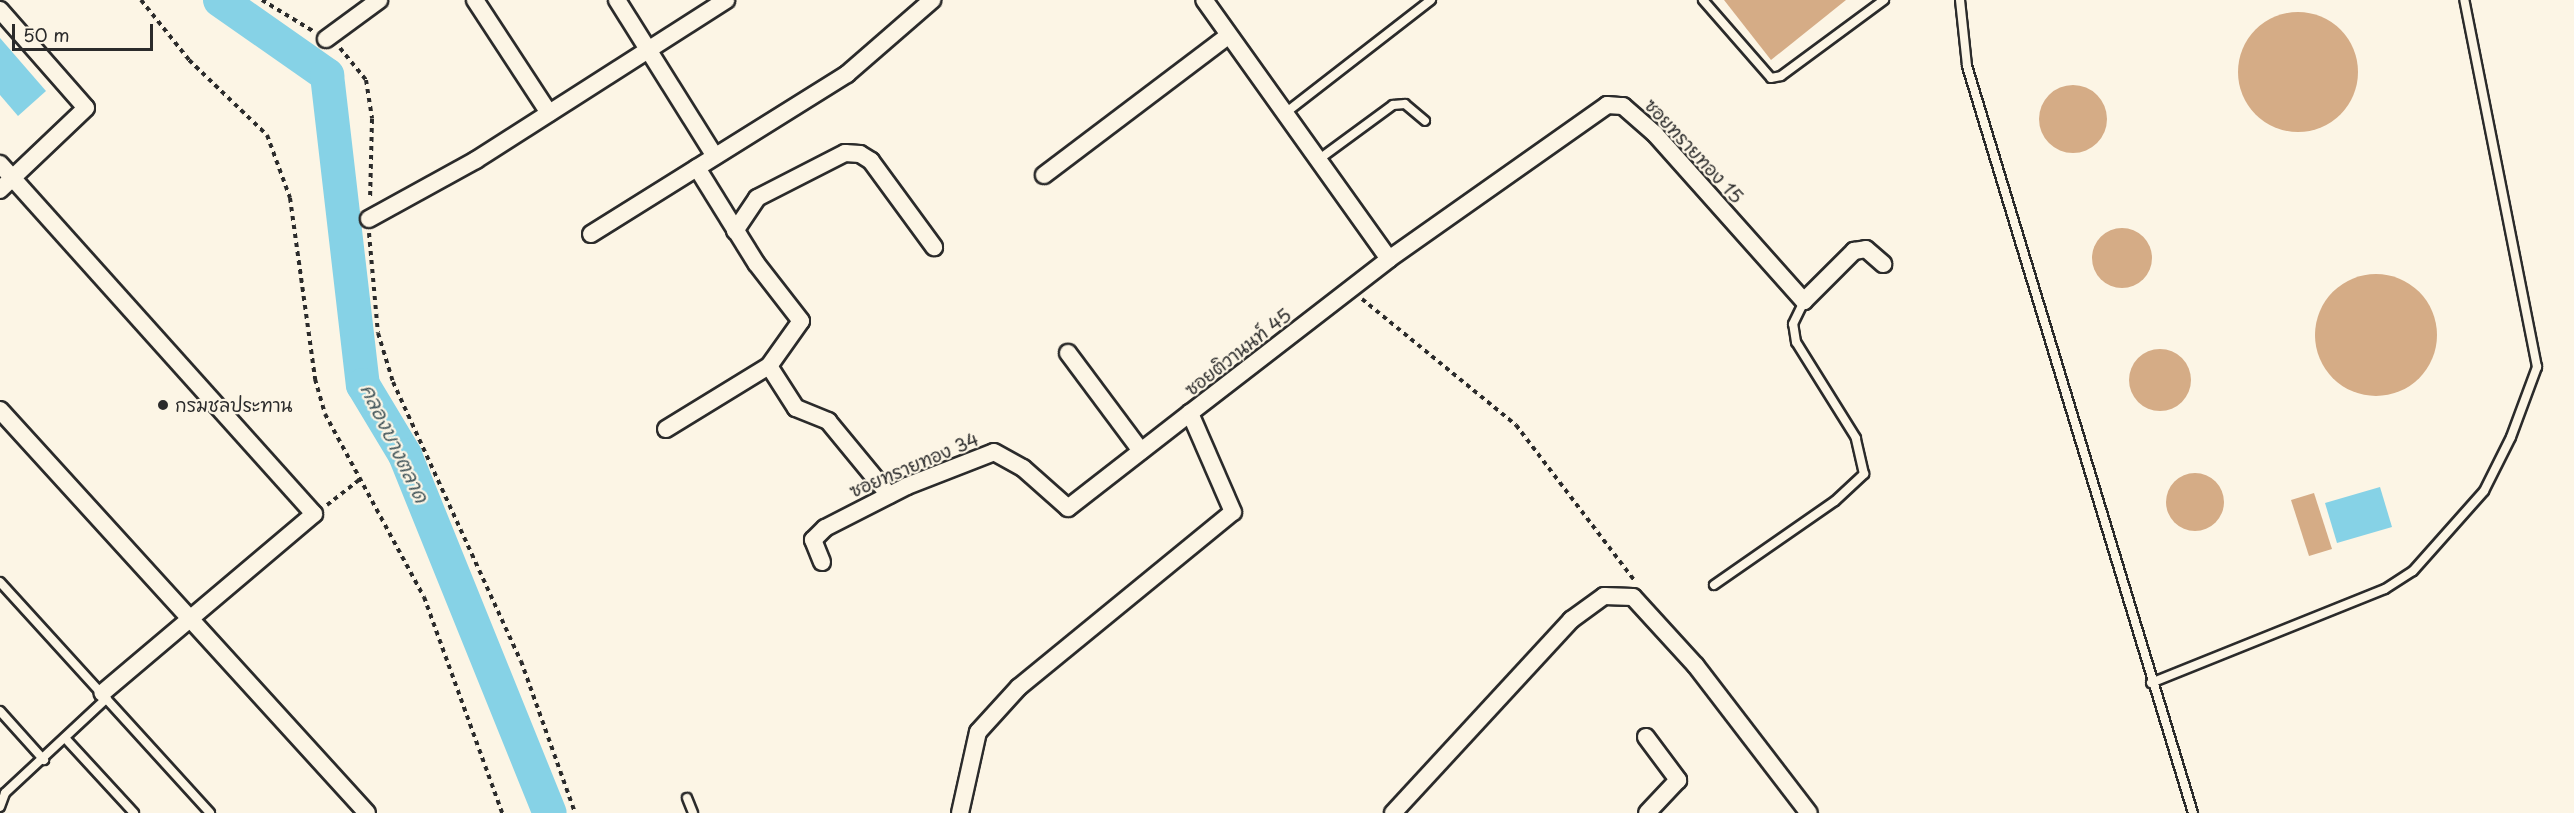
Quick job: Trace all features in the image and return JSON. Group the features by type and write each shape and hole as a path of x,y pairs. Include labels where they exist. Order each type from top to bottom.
{"street":[{"path":"326,39 379,0"},
{"path":"475,0 549,113"},
{"path":"617,0 715,156"},
{"path":"369,219 549,113 726,0"},
{"path":"591,234 847,74 932,0"},
{"path":"1204,0 1389,259"},
{"path":"0,10 86,108 0,190"},
{"path":"1044,176 1228,36"},
{"name":"ซอยทรายทอง 15","path":"1389,259 1595,109 1623,106 1655,134 1804,301"},
{"path":"735,231 757,198 845,153 860,154 871,161 934,247"},
{"path":"0,164 314,514 187,618 104,696"},
{"path":"666,429 769,366 801,321 735,231 697,168"},
{"path":"1804,301 1854,251 1866,249 1883,264"},
{"name":"ซอยติวานนท์ 45","path":"960,813 978,732 1018,687 1233,512 1190,413 1389,259"},
{"path":"1068,353 1141,451"},
{"path":"769,366 796,408 828,421 889,495"},
{"path":"0,410 367,813"},
{"name":"ซอยทรายทอง 34","path":"822,562 813,540 825,528 889,495 994,452 1023,468 1068,508 1190,413"},
{"path":"1393,813 1571,620 1604,596 1633,597 1696,666 1809,813"},
{"path":"1647,737 1678,780 1647,813"}],"lane":[{"path":"1284,114 1431,0"},
{"path":"1703,0 1771,78 1781,76 1884,0"},
{"path":"1960,0 1967,66 2151,683 2193,813"},
{"path":"2151,683 2385,589 2414,571 2484,491 2511,437 2538,367 2464,0"},
{"path":"1318,160 1393,105 1405,104 1425,121"},
{"path":"1714,585 1835,501 1864,474 1856,438 1796,342 1793,324 1804,301"},
{"path":"0,582 210,813"},
{"path":"0,807 5,793 44,760 104,696"},
{"path":"0,711 44,760"},
{"path":"65,738 134,813"},
{"path":"687,798 693,813"}],"path":[{"path":"141,0 189,60 267,135 290,198 315,380 325,414 424,597 502,813"},
{"path":"262,0 352,57 366,80 372,119 369,219 378,333 393,382 521,661 575,813"},
{"path":"1353,286 1370,310 1516,425 1641,587"},
{"path":"314,514 359,480"}],"water":[{"path":"0,38 46,91 18,116 0,95"},
{"path":"2380,487 2392,527 2337,543 2325,503"}],"building":[{"path":"1724,0 1846,0 1771,60"},
{"path":"2298,12 2321,17 2340,30 2353,49 2358,72 2353,95 2340,114 2321,127 2298,132 2275,127 2256,114 2243,95 2238,72 2243,49 2256,30 2275,17"},
{"path":"2080,85 2092,91 2101,100 2107,112 2105,132 2097,143 2080,153 2066,153 2049,143 2041,132 2039,112 2049,95 2060,87"},
{"path":"2116,228 2128,228 2139,233 2147,241 2152,258 2150,270 2139,283 2128,288 2116,288 2105,283 2097,275 2092,264 2092,252 2097,241 2105,233"},
{"path":"2376,274 2400,278 2419,292 2433,311 2437,335 2433,359 2419,378 2400,392 2376,396 2352,392 2333,378 2319,359 2315,335 2319,311 2333,292 2352,278"},
{"path":"2160,349 2177,354 2182,358 2186,363 2191,380 2186,397 2182,402 2177,406 2160,411 2143,406 2138,402 2134,397 2129,380 2134,363 2138,358 2143,354"},
{"path":"2195,473 2206,475 2216,481 2222,491 2224,502 2222,513 2216,523 2206,529 2195,531 2184,529 2174,523 2168,513 2166,502 2168,491 2174,481 2184,475"},
{"path":"2314,493 2332,549 2309,556 2291,500"}],"waterway":[{"name":"คลองบางตลาด","path":"220,0 327,75 363,385 405,455 550,813"}],"place":[{"name":"กรมชลประทาน","path":"163,405"}]}
